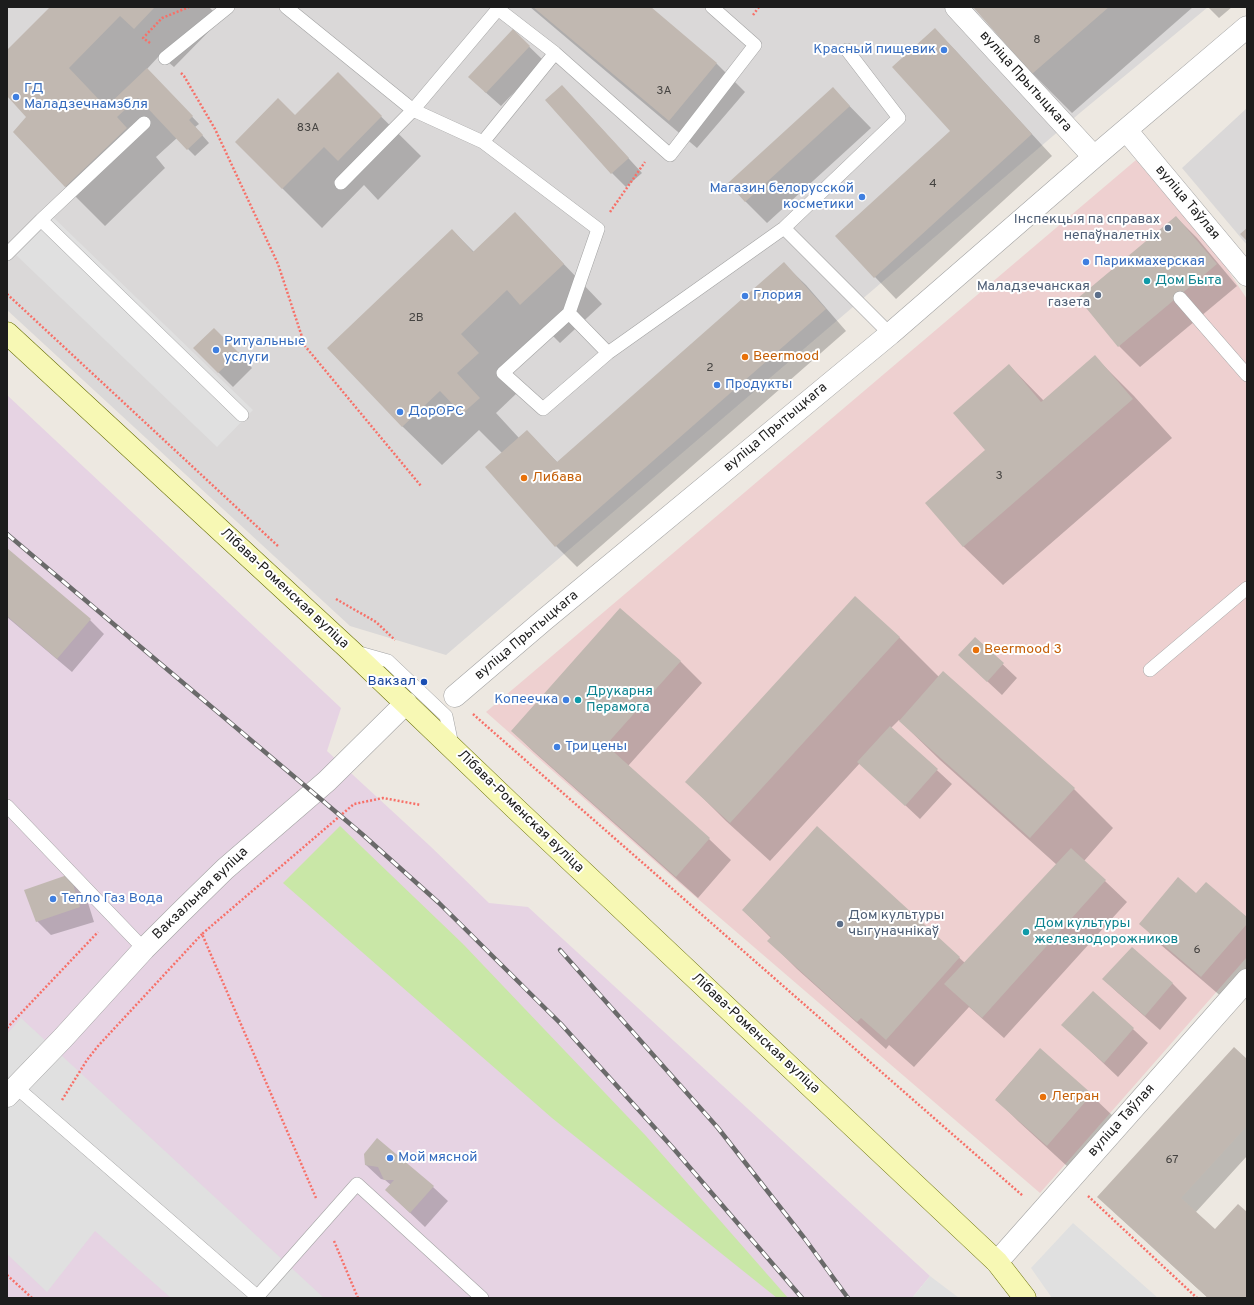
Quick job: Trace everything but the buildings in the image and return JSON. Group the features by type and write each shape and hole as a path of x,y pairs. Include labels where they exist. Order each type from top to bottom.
{"main road":[{"name":"Лібава-Роменская вуліца","path":"7,334 351,651 997,1262 1025,1298"}],"street":[{"name":"вуліца Прытыцкага","path":"956,7 1094,157"},
{"name":"вуліца Прытыцкага","path":"455,696 544,620 890,334 1247,27"},
{"name":"вуліца Таўлая","path":"1126,130 1247,275"},
{"name":"Вакзальная вуліца","path":"12,1092 144,949 225,870 327,781 406,703"},
{"name":"вуліца Таўлая","path":"997,1262 1247,980"}],"lane":[{"path":"165,58 228,7"},
{"path":"286,7 413,110 483,142 598,229 569,314 503,373 543,409 608,353 784,228 899,118 847,50"},
{"path":"341,183 413,110 498,9 555,53 670,155 755,45 712,7"},
{"path":"483,142 555,53"},
{"path":"7,254 41,220 144,124"},
{"path":"41,220 242,415"},
{"path":"784,228 890,334"},
{"path":"1180,298 1247,375"},
{"path":"569,314 608,353"},
{"path":"1150,670 1247,588"},
{"path":"351,651 388,661 446,716 453,747"},
{"path":"7,806 144,949"},
{"path":"12,1092 51,1117 258,1297 357,1184 482,1298"}],"path":[{"path":"189,7 162,18 143,38 184,76 216,128 278,264 304,346 421,486"},
{"path":"7,294 282,550"},
{"path":"332,596 336,600 376,622 398,643"},
{"path":"490,730 1041,1212"},
{"path":"51,1117 87,1060 98,1046 202,934 354,804 383,798 421,805"},
{"path":"7,1028 103,927"},
{"path":"202,934 326,1220 358,1298"},
{"path":"1087,1195 1197,1298"},
{"path":"7,1275 32,1298"}],"shaded area":[{"path":"7,7 1208,7 1081,112 446,655 350,626 7,310"},
{"path":"1247,108 1247,245 1182,168"},
{"path":"1136,160 1219,257 1247,299 1247,957 1040,1193 676,880 486,712"},
{"path":"53,217 253,410 217,447 16,255"},
{"path":"7,395 341,708 327,751 429,845 489,903 528,907 930,1276 912,1298 7,1298"},
{"path":"21,1018 324,1298 171,1298 95,1231 47,1292 7,1254 7,1034"},
{"path":"1073,1223 1158,1298 1052,1298 1031,1268"},
{"path":"930,1276 959,1298 912,1298"}],"green space":[{"path":"340,826 463,944 646,1136 788,1298 777,1298 552,1118 283,883"}],"railway":[{"path":"7,534 362,834 439,903 561,1024 673,1148 802,1298"},
{"path":"560,950 718,1128 805,1239 848,1298"}],"place":[{"name":"Красный пищевик","path":"944,50"},
{"name":"ГД Маладзечнамэбля","path":"16,97"},
{"name":"Магазин белорусской косметики","path":"862,197"},
{"name":"Інспекцыя па справах непаўналетніх","path":"1168,228"},
{"name":"Парикмахерская","path":"1086,262"},
{"name":"Дом Быта","path":"1147,281"},
{"name":"Маладзечанская газета","path":"1098,295"},
{"name":"Глория","path":"745,296"},
{"name":"Ритуальные услуги","path":"216,350"},
{"name":"Beermood","path":"745,357"},
{"name":"Продукты","path":"717,385"},
{"name":"ДорОРС","path":"400,412"},
{"name":"Либава","path":"524,478"},
{"name":"Beermood 3","path":"976,650"},
{"name":"Вакзал","path":"424,682"},
{"name":"Копеечка","path":"566,700"},
{"name":"Друкарня Перамога","path":"578,700"},
{"name":"Три цены","path":"557,747"},
{"name":"Тепло Газ Вода","path":"53,899"},
{"name":"Дом культуры чыгуначнікаў","path":"840,924"},
{"name":"Дом культуры железнодорожников","path":"1026,932"},
{"name":"Легран","path":"1043,1097"},
{"name":"Мой мясной","path":"390,1158"}]}
